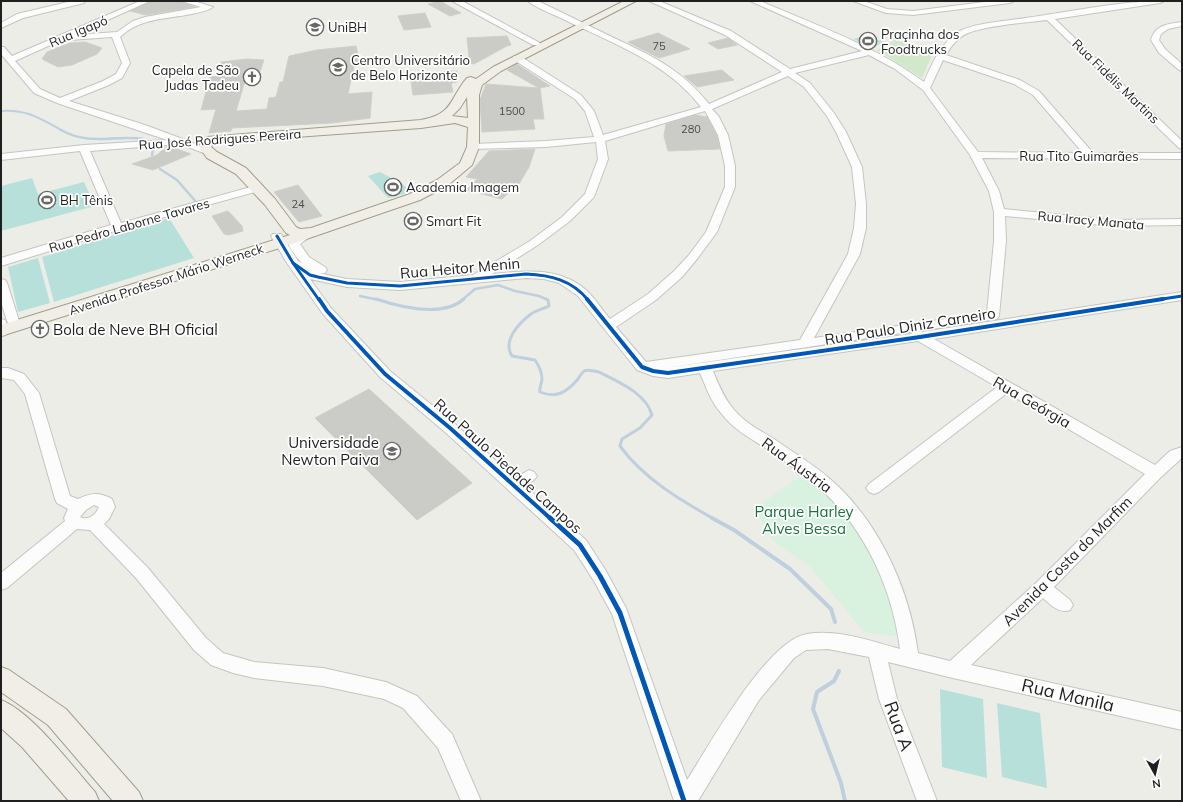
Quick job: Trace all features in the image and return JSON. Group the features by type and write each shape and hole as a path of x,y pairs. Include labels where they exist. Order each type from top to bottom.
{"main road":[{"name":"Avenida Professor Mário Werneck","path":"579,25 621,1"},
{"name":"Avenida Professor Mário Werneck","path":"438,120 451,112 468,83 489,66 527,50 631,1"},
{"name":"Avenida Professor Mário Werneck","path":"4,327 279,239 310,232 415,197 442,183 466,165 473,147 474,125 472,100 478,84 497,69 527,50"},
{"name":"Rua José Rodrigues Pereira","path":"211,149 421,124 438,120 459,119 474,125"},
{"path":"211,149 241,171 258,188 291,230 298,233 310,232"},
{"path":"270,202 275,231 279,239"},
{"path":"1,678 57,717 130,801"},
{"path":"1,712 32,738 86,801"}],"street":[{"path":"1,26 20,16 81,1"},
{"name":"Rua Igapó","path":"5,54 58,39 146,1"},
{"path":"60,102 106,84 119,76 126,63 116,37 122,30 145,20 167,14 200,10 210,7 185,1"},
{"path":"456,1 527,50 558,83 578,97 589,111 600,139 603,159 590,195 566,219 499,270"},
{"path":"532,1 653,60 673,74 692,89 714,117 723,135 730,166 730,187 711,232 693,257 678,274 652,297 608,326"},
{"path":"653,1 728,33 807,85 831,115 841,132 857,167 862,204 860,228 854,254 804,344"},
{"path":"754,1 870,52 898,67 926,88 975,155 994,191 999,212 1000,241 993,316"},
{"path":"857,1 886,11 904,10 922,13 1010,1"},
{"path":"926,88 941,56 951,42 964,32 982,27 1160,1"},
{"name":"Rua Igapó","path":"5,54 87,20 96,14"},
{"path":"118,14 145,20"},
{"name":"Rua Fidélis Martins","path":"1049,17 1182,146"},
{"path":"1182,24 1166,27 1157,33 1155,40 1162,50 1182,68"},
{"path":"58,39 119,34"},
{"path":"473,147 546,144 600,139 707,108 789,72 870,52"},
{"path":"5,54 37,91 60,102 211,149"},
{"path":"941,56 1017,82 1028,88 1036,94 1091,156"},
{"name":"Rua José Rodrigues Pereira","path":"1,157 84,148 183,141"},
{"path":"166,142 211,149"},
{"path":"84,148 117,226"},
{"name":"Rua Tito Guimarães","path":"975,155 1182,156"},
{"name":"Rua Pedro Laborne Tavares","path":"1,262 117,226 258,188"},
{"name":"Rua Iracy Manata","path":"999,212 1106,223 1150,225 1182,222"},
{"name":"Rua Heitor Menin","path":"310,232 298,239 294,244 300,255 310,264 329,273 361,283"},
{"name":"Rua Paulo Piedade Campos","path":"279,239 293,263 385,374 417,395 450,420 514,486 580,545 600,576 620,613 685,801"},
{"name":"Rua Heitor Menin","path":"293,263 310,275 318,277 342,282 400,286 476,279 499,270 545,275 563,280 582,293 642,367"},
{"name":"Rua Paulo Piedade Campos","path":"310,264 318,277 326,304"},
{"path":"326,304 328,289 331,286 342,282"},
{"path":"1,283 4,327"},
{"name":"Rua Paulo Diniz Carneiro","path":"642,367 1182,287"},
{"name":"Rua Paulo Diniz Carneiro","path":"642,367 653,371 668,373 920,337 1182,296"},
{"name":"Rua Geórgia","path":"910,327 920,337 1156,473"},
{"name":"Rua Áustria","path":"705,368 716,395 726,410 745,428 798,463 828,486 850,509 870,538 886,570 897,599 910,643 910,659"},
{"path":"1,373 8,373 19,377 32,393 63,499 69,503 79,505 94,499 99,499 106,503 107,507 104,515 93,523 80,524 75,522 72,518 79,505"},
{"path":"874,488 1006,387"},
{"name":"Avenida Costa do Marfim","path":"953,670 1042,588 1156,473 1175,455 1182,452"},
{"path":"514,486 529,476"},
{"path":"1,583 75,522"},
{"path":"93,523 142,573 200,644 217,659 254,670 323,677 386,691 410,702 445,741 471,801"},
{"path":"1042,588 1064,605"},
{"name":"Rua Manila","path":"685,801 752,694 788,652 792,642 828,641 848,644 953,670 1182,721"},
{"name":"Rua A","path":"876,650 888,699 926,801"}],"green space":[{"path":"896,39 933,53 922,78 877,50"},
{"name":"Parque Harley Alves Bessa","path":"799,477 816,483 829,495 875,555 906,638 864,632 810,567 772,540 754,509"}],"shaded area":[{"name":"Praçinha dos Foodtrucks","path":"864,36 885,42 872,47 853,39"},
{"name":"Academia Imagem","path":"380,172 401,183 412,192 388,198 368,176"},
{"name":"BH Tênis","path":"32,178 38,194 84,182 95,206 1,231 1,186"},
{"path":"169,218 194,258 54,302 42,257"},
{"path":"38,258 50,303 18,312 8,267"},
{"path":"940,689 983,699 987,778 942,767"},
{"path":"997,703 1040,713 1047,788 1002,777"}],"building":[{"path":"151,1 180,1 195,7 146,15 130,11"},
{"path":"440,1 461,13 450,16 428,4"},
{"path":"425,13 431,27 404,30 398,16"},
{"path":"658,33 690,49 659,58 628,42"},
{"path":"507,36 511,45 474,64 460,60 469,56 467,38"},
{"path":"728,38 737,45 718,49 708,43"},
{"path":"85,42 102,48 97,54 72,65 58,67 42,59 47,52 70,43"},
{"path":"356,46 360,63 354,63 353,75 348,94 372,92 370,118 332,123 232,128 231,131 209,133 216,109 201,110 210,77 220,76 221,62 247,59 264,60 257,80 245,81 236,111 267,109 269,98 276,97 280,82 283,82 289,56 317,50"},
{"path":"517,64 550,86 540,88 544,119 533,119 535,129 482,132 480,100 486,84 539,88 507,70"},
{"path":"722,70 734,80 697,87 684,76"},
{"path":"457,71 457,82 451,83 453,92 413,95 411,81 422,80 422,73"},
{"path":"695,115 707,117 717,136 720,149 668,151 664,136 666,124"},
{"path":"169,146 191,154 153,170 132,164 157,155"},
{"path":"535,149 529,167 517,187 515,187 502,199 466,190 477,179 466,177 489,151"},
{"path":"298,185 322,216 299,222 274,192"},
{"path":"228,211 242,226 243,231 229,235 224,234 212,216"},
{"name":"Universidade Newton Paiva","path":"369,389 472,483 417,520 315,418"}],"waterway":[{"path":"1,111 26,113 62,130"},
{"path":"62,130 83,138 144,139 153,149 152,155"},
{"path":"160,169 177,180 197,203"},
{"path":"462,300 475,289 498,285 515,291 539,296 548,300"},
{"path":"360,296 379,300"},
{"path":"376,299 409,308 421,309 444,308 455,305 464,299"},
{"path":"548,300 549,306 531,314 517,327 513,333 509,344 509,350 512,356 535,360 542,376 540,392 546,394 551,395 565,391 570,388 586,370 599,372 623,384 638,394 649,407 652,415 640,428 622,439 620,446 629,458 651,478 675,496 714,519"},
{"path":"712,518 734,530 790,569 831,609 835,622"},
{"path":"839,671 834,681 817,692 813,709 841,783 845,801"}],"cycle path":[{"path":"277,236 293,263 327,311 385,374 450,428 580,545 600,576 620,613 684,801"},
{"path":"293,263 310,275 347,283 400,286 526,274 545,275 563,280 582,293 642,367 653,371 668,373 920,337 1182,296"}],"place":[{"name":"UniBH","path":"315,27"},
{"name":"Praçinha dos Foodtrucks","path":"868,41"},
{"name":"Centro Universitário de Belo Horizonte","path":"338,67"},
{"name":"Capela de São Judas Tadeu","path":"252,77"},
{"name":"Academia Imagem","path":"393,187"},
{"name":"BH Tênis","path":"47,200"},
{"name":"Smart Fit","path":"413,221"},
{"name":"Bola de Neve BH Oficial","path":"40,329"},
{"name":"Universidade Newton Paiva","path":"392,451"}]}
